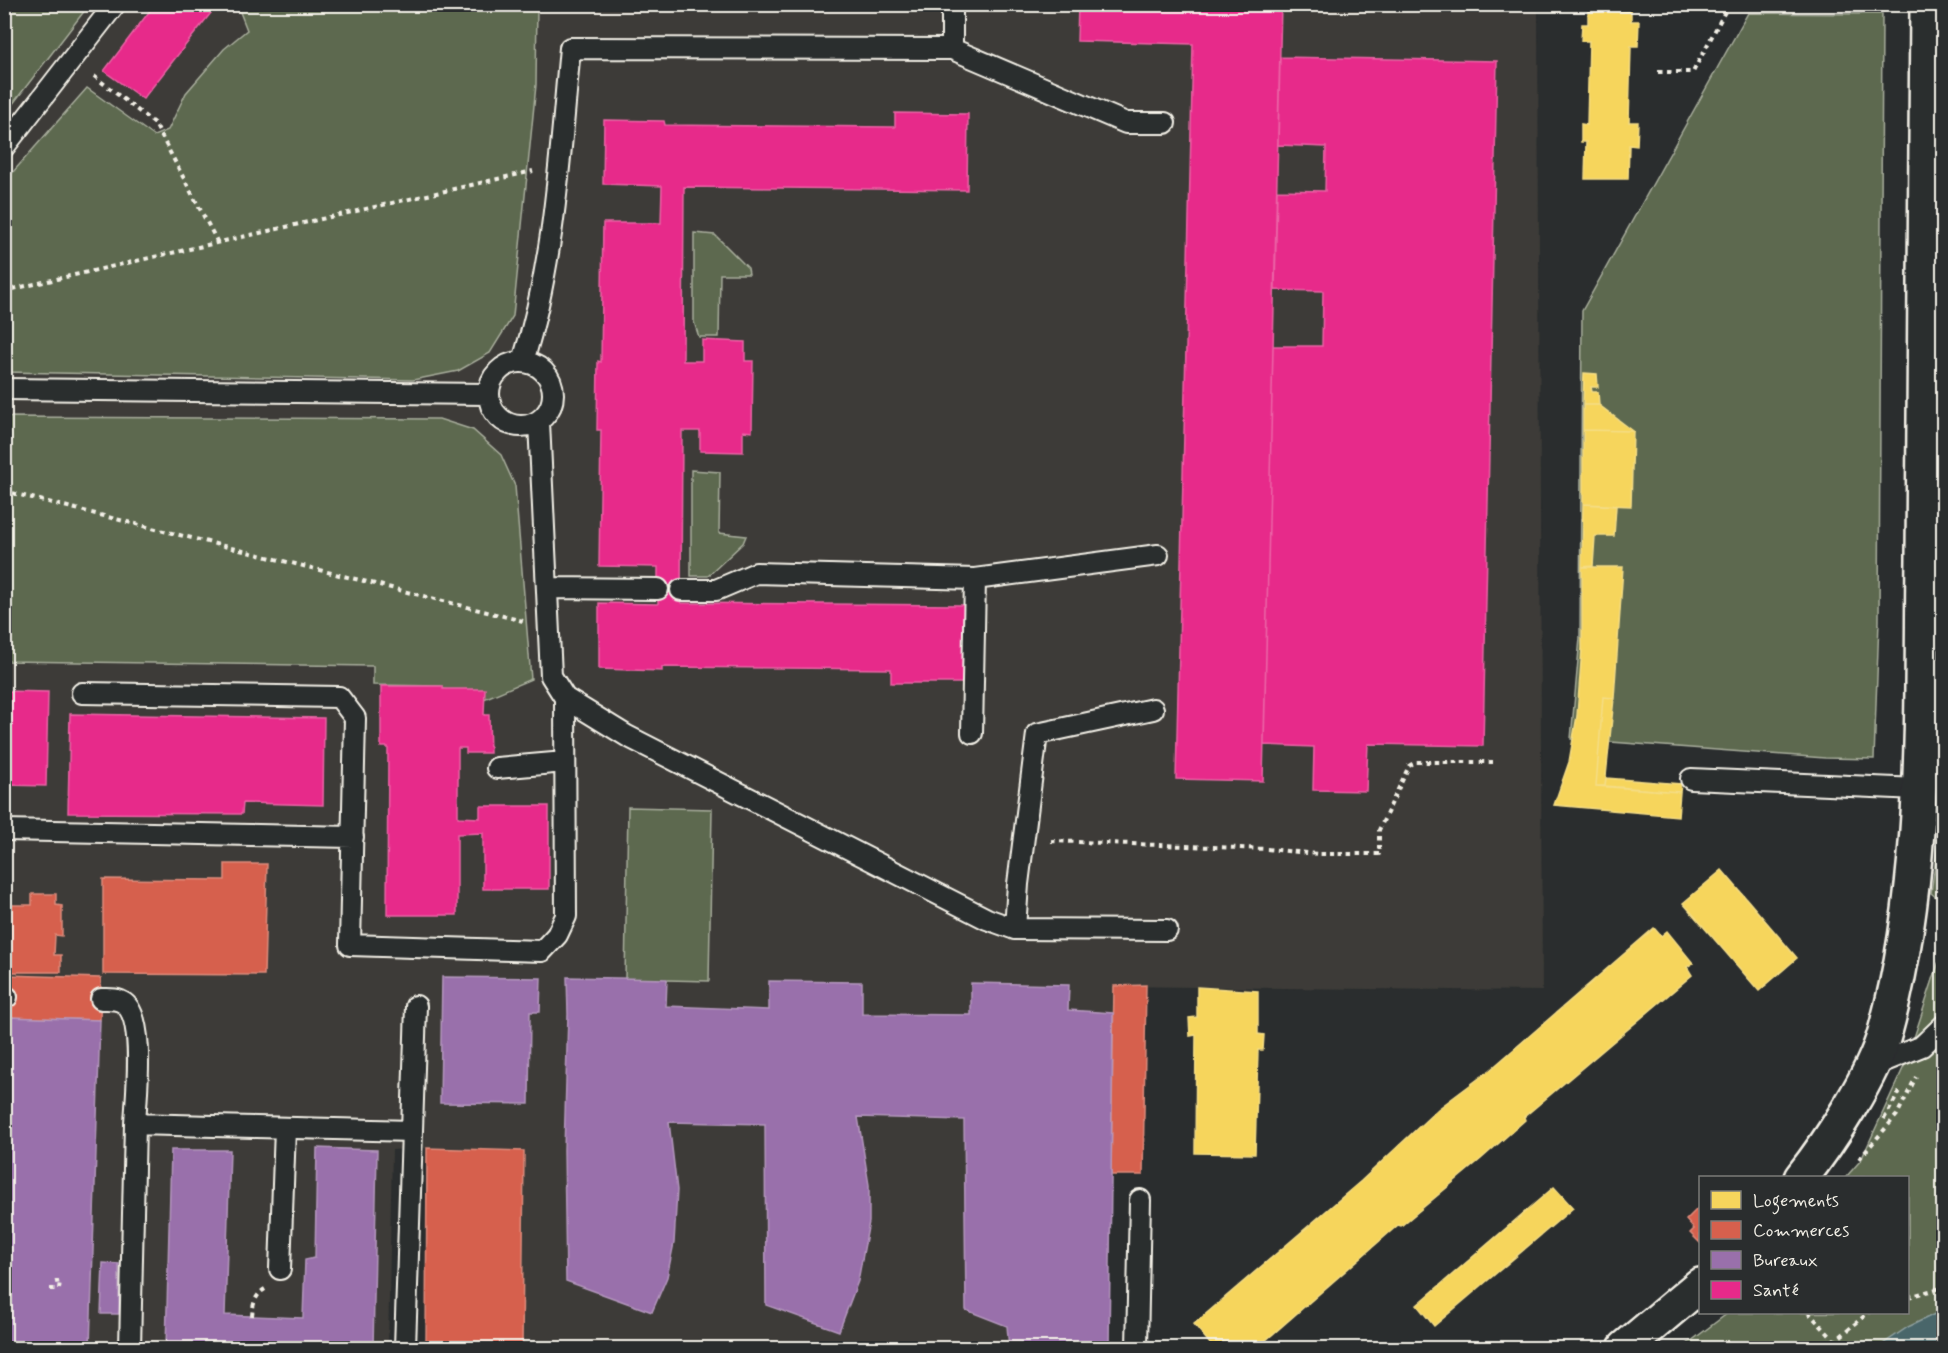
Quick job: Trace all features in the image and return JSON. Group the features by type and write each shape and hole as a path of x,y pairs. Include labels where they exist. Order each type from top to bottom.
{"street":[{"path":"1803,1176 1825,1148 1885,1035 1907,928 1915,858 1922,718 1928,4"},
{"path":"1625,1348 1699,1287"}],"lane":[{"path":"4,147 115,4"},
{"path":"952,4 952,49"},
{"path":"523,361 538,315 558,166 570,48 952,49 1126,123 1165,123"},
{"path":"523,361 537,365 547,374 553,386 554,400 549,412 539,422 525,427 511,425 499,419 491,407 488,394 491,380 499,370 510,363 523,361"},
{"path":"4,389 488,394"},
{"path":"539,422 551,676 565,698 627,736 970,910 1016,929 1167,930"},
{"path":"681,590 716,590 756,573 975,579 1158,555"},
{"path":"972,733 975,579"},
{"path":"547,588 658,590"},
{"path":"82,693 339,697 355,718 350,945 542,951 557,935 566,916 565,698"},
{"path":"1016,929 1018,884 1037,734 1153,709"},
{"path":"498,768 565,762"},
{"path":"1691,779 1918,789"},
{"path":"4,830 353,837"},
{"path":"101,999 116,999 125,1004 136,1024 130,1348"},
{"path":"405,1348 416,1006"},
{"path":"1870,1067 1926,1042 1944,1025"},
{"path":"135,1124 412,1131"},
{"path":"280,1269 285,1128"},
{"path":"1137,1348 1140,1200"}],"path":[{"path":"1658,72 1693,72 1729,4"},
{"path":"73,59 155,124 218,243"},
{"path":"4,291 558,166"},
{"path":"4,491 526,621"},
{"path":"1040,840 1256,848 1318,854 1379,854 1380,830 1409,766 1415,762 1493,762"},
{"path":"1853,1166 1897,1114 1920,1071 1926,1042"},
{"path":"50,1289 59,1289 60,1281 55,1282"},
{"path":"1909,1297 1944,1287"},
{"path":"1810,1314 1835,1341"},
{"path":"1827,1348 1867,1314"},
{"path":"926,1348 946,1345 948,1348"}],"shaded area":[{"path":"5,5 1538,5 1542,991 1114,986 1109,1348 522,1348 524,1151 427,1148 392,1150 388,1348 5,1348"}],"green space":[{"path":"4,5 89,5 5,114"},
{"path":"229,5 537,5 536,85 513,316 490,353 458,371 413,380 5,372 5,181 87,88 154,136 168,130 186,93 224,49 247,30 240,12"},
{"path":"1748,13 1882,14 1879,621 1874,759 1825,758 1571,739 1580,638 1582,311"},
{"path":"694,233 715,235 748,268 749,274 720,274 719,337 699,337 694,322"},
{"path":"5,417 439,419 473,430 501,455 515,486 531,679 484,699 443,689 442,686 373,685 373,666 5,661"},
{"path":"691,470 720,472 719,533 746,536 743,543 708,576 691,576"},
{"path":"628,807 712,809 709,981 625,979"},
{"path":"1943,809 1944,903 1931,893"},
{"path":"1943,949 1943,1348 1682,1348 1727,1314 1909,1314 1909,1176 1847,1176 1861,1160 1906,1062"}],"water":[{"path":"1943,1310 1943,1348 1877,1348 1908,1327"}],"building: Logements":[{"path":"1588,4 1631,4 1631,21 1639,21 1638,46 1631,46 1629,122 1638,122 1637,146 1629,145 1628,179 1585,179 1586,142 1581,142 1581,124 1587,125 1589,41 1581,41 1582,24 1588,24"},
{"path":"1584,373 1597,374 1598,387 1591,387 1592,392 1598,392 1599,405 1583,405"},
{"path":"1583,405 1599,405 1633,431 1583,430"},
{"path":"1583,430 1633,431 1631,506 1583,504"},
{"path":"1583,504 1616,506 1614,536 1595,536 1593,566 1582,567"},
{"path":"1582,567 1623,567 1614,698 1603,697 1596,786 1680,792 1678,816 1554,805 1569,762 1577,716 1582,648"},
{"path":"1603,697 1614,698 1605,786 1596,786"},
{"path":"1606,778 1681,784 1680,792 1605,786"},
{"path":"1722,870 1797,958 1759,991 1683,903"},
{"path":"1654,928 1661,936 1667,931 1693,963 1687,967 1692,975 1524,1117 1525,1120 1481,1159 1401,1226 1398,1225 1257,1348 1207,1348 1211,1345 1194,1324 1361,1181 1438,1109 1490,1070"},
{"path":"1197,987 1258,991 1258,1034 1264,1035 1263,1050 1258,1050 1255,1154 1195,1153 1196,1035 1190,1036 1189,1018 1197,1017"},
{"path":"1554,1187 1573,1208 1434,1326 1417,1305"}],"building: Commerces":[{"path":"225,864 267,864 264,975 103,974 103,879 225,880"},
{"path":"32,894 56,894 56,905 62,906 62,936 55,935 54,955 61,955 61,972 4,972 4,905 32,905"},
{"path":"7,975 101,978 100,1020 6,1017"},
{"path":"1146,985 1143,1175 1111,1175 1114,986"},
{"path":"427,1148 524,1151 522,1348 426,1348"},
{"path":"1699,1207 1699,1242 1690,1233 1694,1229 1686,1220"}],"building: Bureaux":[{"path":"442,977 541,978 540,1012 530,1012 529,1104 440,1103"},
{"path":"567,977 667,979 666,1006 769,1010 769,981 862,982 862,1014 971,1015 971,983 1069,985 1068,1010 1113,1013 1109,1348 1009,1348 1007,1326 966,1310 964,1120 858,1117 869,1185 869,1222 858,1281 839,1331 766,1305 765,1124 669,1122 677,1190 674,1243 667,1277 652,1312 566,1281 564,1150"},
{"path":"4,1017 6,1017 4,1111"},
{"path":"6,1017 100,1020 90,1348 4,1348"},
{"path":"317,1148 377,1150 373,1348 225,1345 225,1348 166,1348 171,1150 230,1150 225,1315 303,1318 305,1260 315,1258"},
{"path":"103,1263 119,1264 119,1314 101,1314"}],"building: Santé":[{"path":"155,4 218,4 143,99 104,71"},
{"path":"1078,4 1281,4 1263,781 1176,779 1193,44 1077,41"},
{"path":"1280,57 1497,61 1483,746 1368,744 1366,791 1313,790 1314,747 1264,745 1273,346 1322,346 1323,291 1275,290 1277,190 1325,191 1326,147 1278,145"},
{"path":"895,113 968,114 967,190 684,187 683,361 702,361 702,340 745,342 745,361 753,361 752,432 743,431 743,452 700,451 700,431 682,431 681,603 965,605 964,683 891,683 891,669 662,667 662,671 599,669 599,603 658,604 658,567 599,566 601,430 597,430 598,361 601,362 603,223 661,223 662,186 603,184 604,120 664,121 665,125 895,127"},
{"path":"381,686 485,689 484,715 489,715 490,753 466,753 466,748 458,748 458,817 480,818 480,806 549,806 549,889 483,889 483,833 457,834 457,915 387,915 388,747 381,747"},
{"path":"4,691 48,692 46,786 4,785"},
{"path":"70,714 324,718 323,805 243,803 242,814 68,813"}]}
